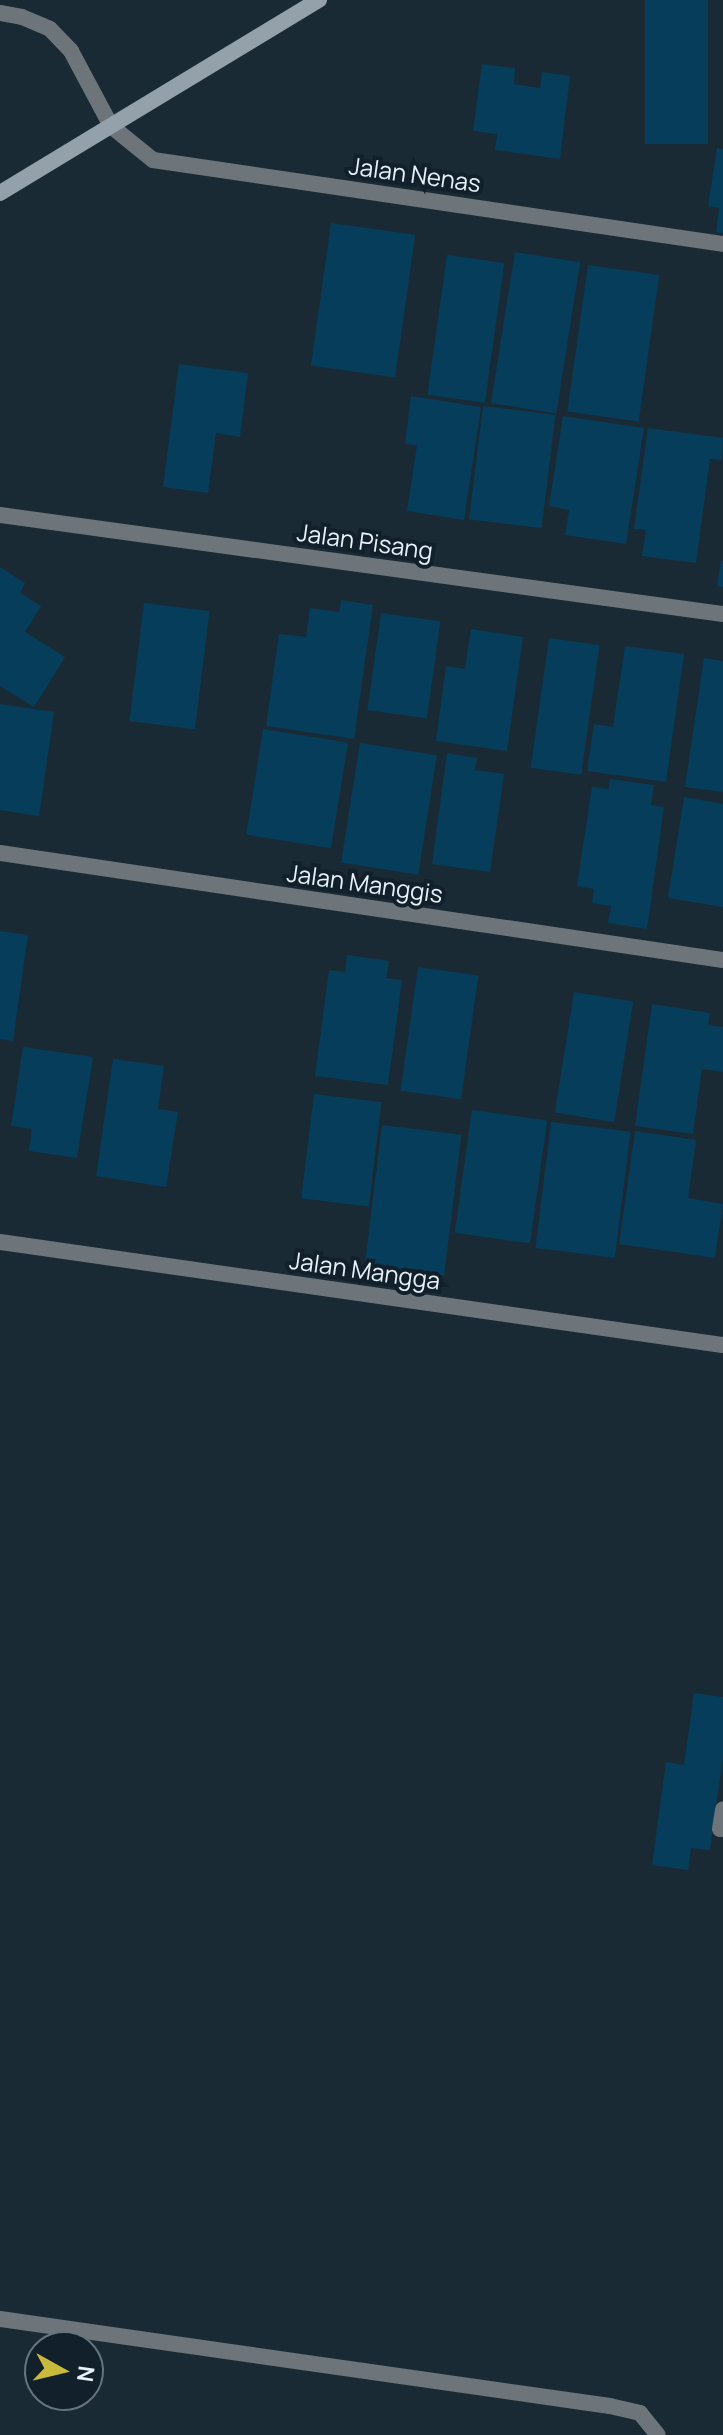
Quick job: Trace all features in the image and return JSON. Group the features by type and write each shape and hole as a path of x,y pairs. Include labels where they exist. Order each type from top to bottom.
{"main road":[{"path":"0,193 319,0"}],"street":[{"path":"0,13 22,17 50,29 71,51 111,126"},
{"name":"Jalan Nenas","path":"111,126 153,160 723,244"},
{"name":"Jalan Pisang","path":"0,515 723,614"},
{"name":"Jalan Manggis","path":"0,853 723,960"},
{"name":"Jalan Mangga","path":"0,1242 723,1345"},
{"path":"720,1829 723,1809"},
{"path":"0,2319 610,2406 640,2413 658,2435"}],"building":[{"path":"645,0 708,0 708,144 645,144"},
{"path":"482,64 515,68 514,84 540,88 542,72 570,76 560,159 495,150 497,134 473,131"},
{"path":"717,148 723,149 723,233 716,232 719,208 708,206"},
{"path":"331,223 415,235 395,377 311,366"},
{"path":"515,252 580,262 556,413 491,403"},
{"path":"447,255 504,263 485,403 427,395"},
{"path":"588,265 659,275 639,422 567,412"},
{"path":"179,364 248,373 240,437 216,433 208,493 163,487"},
{"path":"411,396 481,407 464,520 407,511 417,445 405,444"},
{"path":"483,406 555,415 542,528 469,519"},
{"path":"563,416 644,428 626,544 565,535 569,510 549,506"},
{"path":"648,428 723,438 722,460 710,459 696,563 642,556 646,530 634,529"},
{"path":"723,561 723,587 717,586"},
{"path":"0,567 25,583 20,593 41,606 25,632 65,657 34,707 0,686"},
{"path":"341,600 373,605 354,739 266,726 279,634 306,637 310,608 339,612"},
{"path":"144,603 210,611 195,729 129,721"},
{"path":"381,613 440,621 427,718 367,710"},
{"path":"471,629 523,637 507,751 436,741 446,666 465,669"},
{"path":"549,638 600,645 581,775 531,768"},
{"path":"625,646 684,654 666,782 587,771 594,724 613,727"},
{"path":"704,658 723,661 723,792 685,787"},
{"path":"0,704 54,712 39,816 0,810"},
{"path":"263,729 348,742 331,848 246,835"},
{"path":"360,743 437,755 418,875 341,863"},
{"path":"447,753 477,758 475,770 504,774 490,872 432,864"},
{"path":"610,779 654,785 651,805 664,807 647,929 608,923 611,906 592,903 594,889 577,886 592,787 609,789"},
{"path":"684,797 723,804 723,907 668,898"},
{"path":"0,931 28,935 13,1041 0,1039"},
{"path":"347,955 389,961 386,978 402,980 388,1085 315,1076 329,970 345,972"},
{"path":"418,967 478,975 461,1099 401,1091"},
{"path":"574,992 633,1001 614,1122 555,1112"},
{"path":"652,1004 710,1013 708,1025 723,1027 723,1072 702,1069 693,1134 635,1126"},
{"path":"23,1047 93,1057 77,1158 29,1151 32,1129 11,1126"},
{"path":"113,1059 164,1066 158,1109 178,1112 166,1187 96,1176"},
{"path":"314,1094 381,1102 369,1207 301,1198"},
{"path":"472,1110 547,1121 530,1243 455,1233"},
{"path":"551,1122 630,1132 615,1258 536,1248"},
{"path":"382,1125 461,1135 444,1276 365,1266"},
{"path":"635,1131 696,1140 688,1198 723,1204 715,1258 619,1244"},
{"path":"694,1693 723,1697 723,1757 710,1850 691,1848 688,1870 652,1865 666,1762 684,1765"}]}
